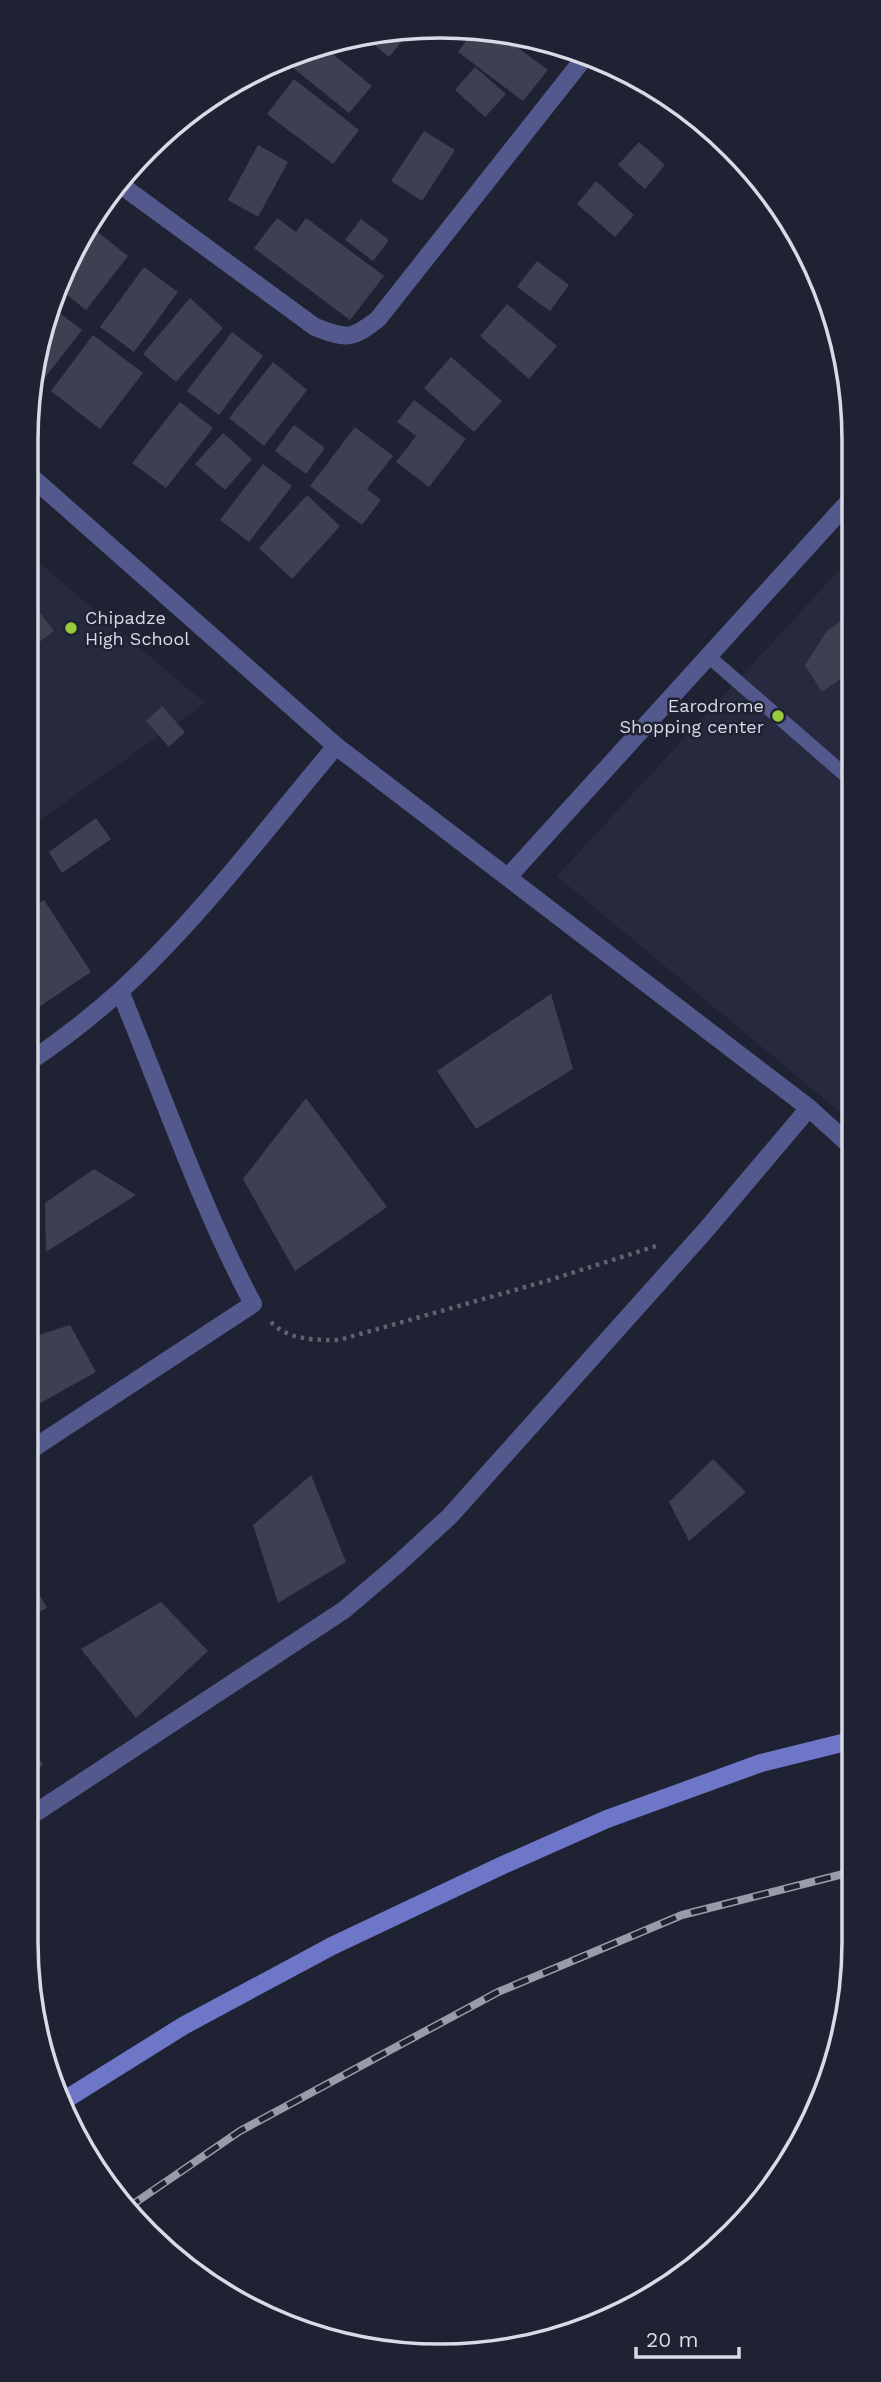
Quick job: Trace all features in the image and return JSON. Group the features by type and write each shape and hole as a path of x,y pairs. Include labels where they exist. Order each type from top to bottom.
{"main road":[{"path":"70,2097 183,2026 332,1946 503,1865 607,1819 748,1767 842,1743"}],"street":[{"path":"127,190 316,327 340,336 359,334 378,319 580,64"},
{"path":"38,483 336,746 809,1108 842,1138"},
{"path":"508,877 842,509"},
{"path":"38,1056 70,1034 120,991 182,929 336,746"},
{"path":"38,1445 253,1304 237,1273 120,991"},
{"path":"38,1811 344,1610 398,1564 450,1516 705,1231 809,1108"}],"lane":[{"path":"707,655 842,771"}],"path":[{"path":"253,1304 281,1332 311,1340 339,1340 550,1280 705,1231"}],"shaded area":[{"name":"Chipadze High School","path":"38,562 205,703 38,821"},
{"name":"Earodrome Shopping center","path":"842,567 842,1114 557,876"}],"building":[{"path":"467,39 515,45 548,70 523,101 458,52"},
{"path":"402,40 389,57 374,44"},
{"path":"332,53 372,86 349,113 292,67"},
{"path":"475,67 506,94 485,117 455,90"},
{"path":"294,79 359,130 333,164 267,114"},
{"path":"424,131 455,150 422,201 391,181"},
{"path":"639,142 665,165 645,189 618,165"},
{"path":"258,145 288,162 258,217 228,200"},
{"path":"596,181 634,215 615,237 577,204"},
{"path":"277,218 296,232 306,218 384,276 350,320 254,248"},
{"path":"361,219 389,240 373,261 345,240"},
{"path":"97,231 128,256 86,310 66,294"},
{"path":"537,261 569,285 550,311 517,287"},
{"path":"144,267 178,292 134,352 100,327"},
{"path":"190,298 223,328 176,382 143,354"},
{"path":"507,304 557,346 529,379 480,336"},
{"path":"59,313 82,330 43,380"},
{"path":"232,332 263,356 219,415 187,391"},
{"path":"93,335 143,373 100,429 51,391"},
{"path":"451,357 502,401 474,432 424,388"},
{"path":"273,362 307,390 264,446 229,418"},
{"path":"414,400 466,439 429,487 396,462 416,436 397,422"},
{"path":"180,402 213,428 166,488 132,463"},
{"path":"294,425 325,448 306,474 275,451"},
{"path":"355,427 393,456 367,489 381,500 362,525 310,486"},
{"path":"223,433 252,459 225,490 195,464"},
{"path":"263,464 292,486 249,542 220,520"},
{"path":"307,495 340,526 292,579 259,548"},
{"path":"38,610 54,631 38,643"},
{"path":"842,620 842,678 822,692 805,665 827,631"},
{"path":"162,706 185,732 169,747 146,721"},
{"path":"96,818 111,839 62,873 49,852"},
{"path":"44,900 91,972 38,1008 38,904"},
{"path":"551,994 573,1069 476,1129 437,1071"},
{"path":"306,1098 387,1207 295,1271 243,1179"},
{"path":"94,1169 136,1195 46,1252 45,1203"},
{"path":"70,1325 96,1372 38,1404 38,1335"},
{"path":"713,1459 746,1492 689,1541 669,1502"},
{"path":"311,1475 346,1562 278,1603 253,1525"},
{"path":"38,1592 47,1608 38,1613"},
{"path":"161,1602 208,1651 136,1718 81,1649"},
{"path":"38,1756 43,1765 38,1769"}],"railway":[{"path":"135,2203 240,2131 498,1992 682,1915 842,1874"}],"place":[{"name":"Chipadze High School","path":"71,628"},
{"name":"Earodrome Shopping center","path":"778,716"}]}
